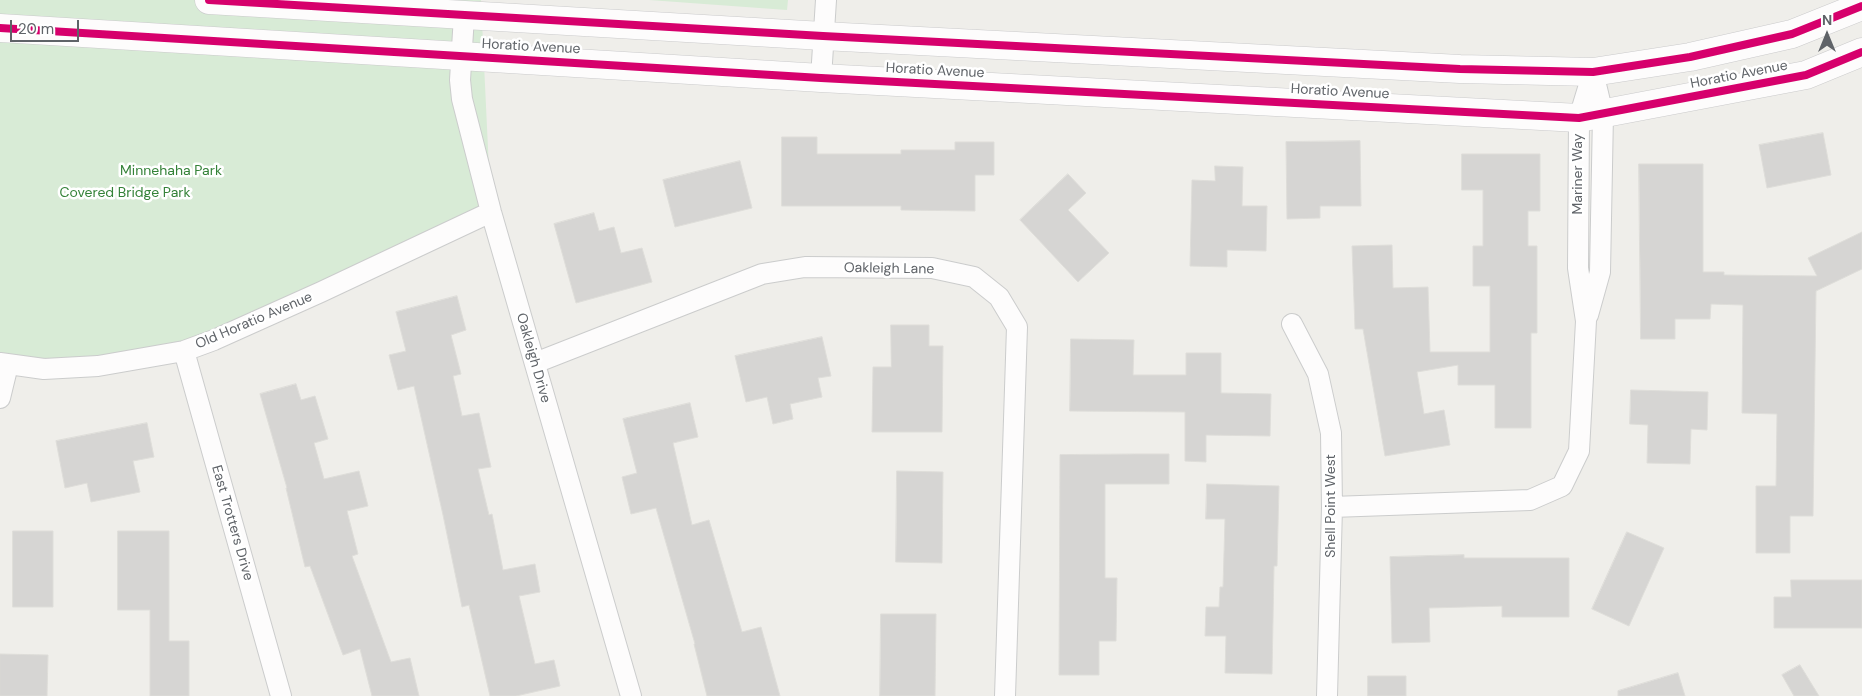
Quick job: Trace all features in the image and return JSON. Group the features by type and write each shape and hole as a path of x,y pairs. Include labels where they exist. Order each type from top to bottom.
{"main road":[{"name":"Horatio Avenue","path":"208,0 823,36 1460,69 1593,72 1690,57 1792,34 1862,6"},
{"name":"Horatio Avenue","path":"0,28 821,78 1591,116 1806,75 1862,52"}],"street":[{"path":"821,78 826,0"},
{"name":"Oakleigh Drive","path":"464,16 460,80 462,99 534,363 631,696"},
{"name":"Mariner Way","path":"1332,508 1530,500 1562,486 1579,451 1586,321 1578,268 1593,72"},
{"name":"Old Horatio Avenue","path":"4,364 44,369 98,366 184,351 214,340 321,292 492,212"},
{"name":"Oakleigh Lane","path":"534,363 762,274 804,267 932,268 974,277 999,297 1017,327 1005,696"},
{"name":"Shell Point West","path":"1292,324 1318,374 1331,433 1332,508 1327,696"},
{"name":"East Trotters Drive","path":"184,351 281,696"},
{"path":"0,398 4,364"}],"green space":[{"name":"Minnehaha Park","path":"0,0 481,0 491,212 184,351 0,363"},
{"path":"649,0 788,0 787,10"}],"building":[{"path":"1823,133 1831,175 1767,188 1759,145"},
{"path":"782,137 817,137 817,154 901,154 901,150 955,150 955,142 994,142 994,175 975,175 975,211 901,210 901,206 782,206"},
{"path":"1360,141 1361,206 1320,206 1320,218 1287,219 1286,142"},
{"path":"1462,154 1540,154 1540,211 1528,211 1528,246 1537,246 1537,333 1531,333 1531,428 1495,428 1495,385 1458,385 1458,365 1417,372 1424,414 1444,410 1450,445 1385,456 1363,329 1355,329 1352,246 1392,245 1393,288 1428,287 1430,352 1490,352 1490,286 1473,286 1473,246 1483,246 1483,190 1462,190"},
{"path":"740,161 752,208 675,227 663,180"},
{"path":"1639,164 1703,164 1703,272 1724,272 1724,275 1817,276 1808,258 1862,232 1862,269 1816,291 1813,516 1790,516 1790,553 1756,553 1756,486 1776,486 1777,414 1742,413 1743,305 1711,304 1710,319 1675,319 1675,339 1641,339"},
{"path":"1215,166 1243,167 1242,206 1267,206 1266,251 1227,250 1227,267 1190,266 1192,180 1215,181"},
{"path":"1068,174 1086,193 1068,210 1109,253 1078,282 1020,220"},
{"path":"594,213 599,231 614,227 621,253 642,248 652,282 576,303 554,224"},
{"path":"457,296 466,330 451,335 461,374 453,376 462,416 479,413 491,467 478,469 489,515 492,514 503,570 535,564 540,592 519,596 535,664 554,660 560,686 516,696 490,696 469,605 462,607 414,386 398,390 389,355 406,351 396,312"},
{"path":"891,325 929,325 929,346 943,346 942,432 872,432 873,367 891,367"},
{"path":"822,337 831,376 818,378 822,397 790,404 793,419 773,424 767,397 746,402 735,356"},
{"path":"1071,339 1134,340 1133,375 1186,375 1186,353 1221,353 1221,393 1271,394 1270,436 1206,435 1206,462 1185,461 1185,412 1070,411"},
{"path":"296,384 301,400 315,396 328,439 314,443 324,479 359,471 368,506 347,511 358,554 352,556 391,662 410,658 419,696 372,696 360,649 343,655 310,566 305,567 287,488 260,394"},
{"path":"1631,390 1708,392 1707,430 1691,429 1690,464 1647,463 1648,425 1630,424"},
{"path":"690,403 698,437 673,443 692,525 709,520 742,632 761,627 780,696 707,696 695,644 656,508 631,514 622,477 637,473 623,419"},
{"path":"147,423 154,457 133,461 140,492 91,502 87,483 65,488 56,441"},
{"path":"1169,454 1169,484 1105,484 1105,578 1117,578 1116,641 1099,641 1099,675 1059,675 1060,455"},
{"path":"897,471 943,472 942,563 896,562"},
{"path":"1207,484 1279,486 1277,566 1274,566 1272,674 1225,673 1226,636 1205,636 1206,607 1219,607 1220,587 1223,587 1225,519 1206,519"},
{"path":"13,531 53,531 53,607 13,607"},
{"path":"118,531 169,531 169,641 189,641 189,696 150,696 150,610 118,610"},
{"path":"1627,532 1664,548 1629,626 1592,609"},
{"path":"1464,555 1464,558 1569,558 1569,617 1502,617 1502,606 1429,608 1430,642 1392,643 1390,557"},
{"path":"1791,580 1862,580 1862,628 1774,628 1774,597 1791,597"},
{"path":"881,614 936,614 935,696 880,696"},
{"path":"0,654 48,655 47,696 0,696"},
{"path":"1800,665 1819,696 1794,696 1782,675"},
{"path":"1678,673 1685,696 1618,696 1618,691"},
{"path":"1368,676 1406,676 1406,696 1368,696"}],"cycle path":[{"path":"209,0 823,36 1460,69 1593,72 1690,57 1792,34 1862,6"},
{"path":"0,28 821,78 1579,118 1806,75 1862,52"}],"park label":[{"name":"Covered Bridge Park","path":"125,193"}]}
